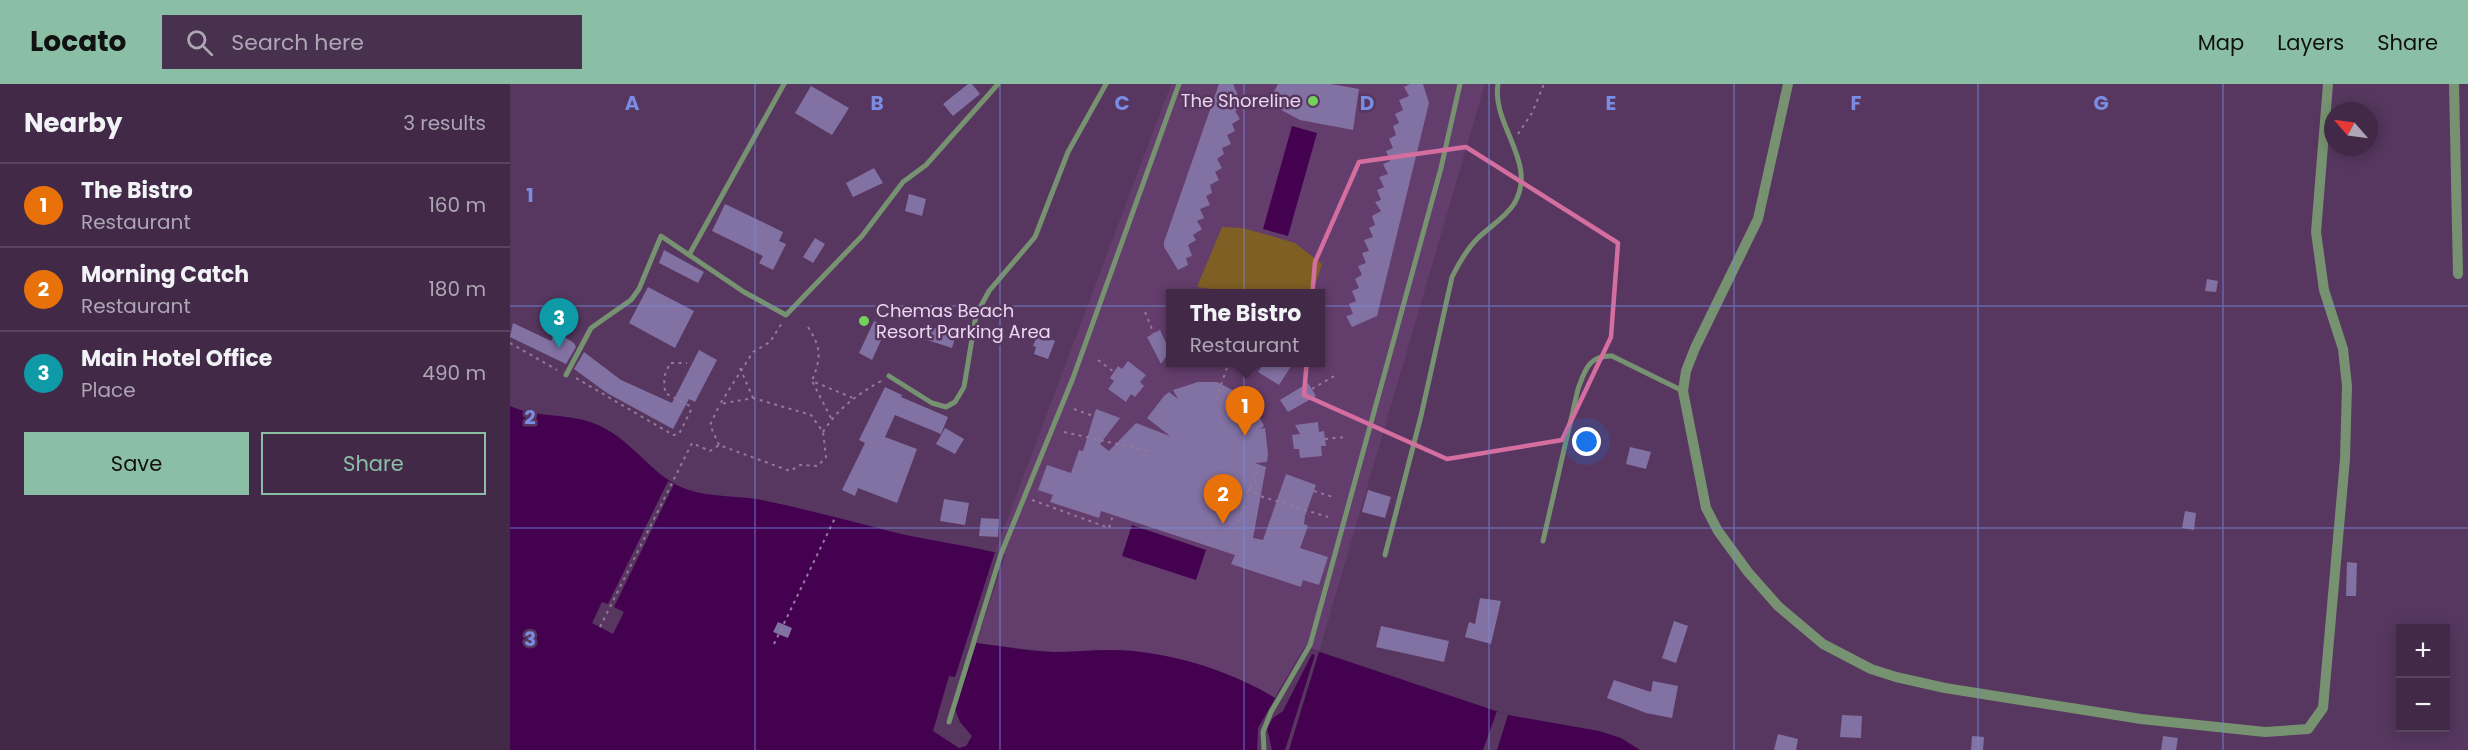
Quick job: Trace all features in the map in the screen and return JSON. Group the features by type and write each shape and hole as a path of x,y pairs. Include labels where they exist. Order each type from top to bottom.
{"street":[{"path":"1788,84 1758,219 1695,348 1686,371 1683,391 1697,472 1706,507 1718,531 1748,572 1778,606 1805,630 1848,658 1896,677 1945,688 2141,719 2265,732 2308,729 2323,708 2326,693 2345,459 2348,386 2343,349 2324,290 2316,232 2328,84"},
{"path":"2454,84 2458,274"}],"lane":[{"path":"689,255 784,84"},
{"path":"566,375 591,328 631,300 639,289 661,236 744,292 786,315 862,236 903,182 926,165 998,84"},
{"path":"889,376 932,404 946,407 955,402 964,387 976,315 989,291 1035,237 1068,152 1106,84"},
{"path":"949,722 1000,554 1073,378 1179,84"},
{"path":"1264,750 1263,732 1271,712 1310,645 1441,168 1460,84"},
{"path":"1385,555 1421,416 1452,277 1461,258 1476,240 1514,204 1521,183 1513,141 1501,119 1498,84"},
{"path":"1543,541 1578,389 1586,368 1593,359 1612,356 1683,391"}],"path":[{"path":"1513,141 1532,113 1544,84"},
{"path":"1145,312 1154,333"},
{"path":"720,404 753,398 811,415 823,432 826,457 818,466 800,465 790,471 719,445 710,425 720,404 740,368 753,352 770,342 786,315"},
{"path":"808,327 816,339 820,358 812,381 831,418"},
{"path":"510,343 566,375 580,380 673,435 679,434 690,406 665,393 664,376 670,363 687,363"},
{"path":"1098,360 1114,372"},
{"path":"1216,399 1228,367"},
{"path":"740,368 753,398"},
{"path":"1312,389 1336,375"},
{"path":"823,432 831,418 853,398 889,376"},
{"path":"812,381 853,398"},
{"path":"1074,409 1094,416"},
{"path":"1064,432 1148,451"},
{"path":"1325,439 1347,437"},
{"path":"600,627 692,443 710,450 719,445"},
{"path":"1237,530 1248,489 1254,483 1258,469"},
{"path":"1248,489 1263,497 1328,517"},
{"path":"1314,491 1334,497"},
{"path":"1024,497 1109,528 1113,515"},
{"path":"774,644 836,516"}],"highlighted area":[{"path":"1466,147 1618,243 1611,337 1562,440 1447,459 1304,395 1315,262 1359,162"}],"shaded area":[{"path":"1171,84 1485,84 1319,652 1305,647 1275,698 1256,687 1199,665 1165,656 1130,650 1052,652 976,643 1005,555 995,552"},
{"path":"1292,126 1317,133 1288,236 1263,229"},
{"path":"1222,227 1243,228 1295,243 1322,264 1313,289 1197,287"},
{"path":"510,406 531,413 576,418 598,425 623,441 665,478 689,490 766,501 907,535 1005,555 976,643 1054,652 1122,650 1150,653 1188,661 1224,673 1275,698 1305,647 1508,715 1599,731 1621,738 1640,750 510,750"},
{"path":"1132,525 1206,550 1196,580 1122,556"}],"pier":[{"path":"668,481 674,484 614,607 624,612 613,634 592,623 602,602 608,604"},
{"path":"995,552 1005,555 955,709 960,722 972,736 966,746 959,748 933,731 949,676 955,677"},
{"path":"1305,647 1319,652 1289,750 1285,750 1315,655 1312,654 1283,711 1273,718 1267,728 1272,750 1257,750 1258,728"},
{"path":"1497,711 1508,715 1497,750 1483,750"}],"building":[{"path":"968,84 972,84 980,94 953,116 943,104"},
{"path":"1219,84 1233,84 1243,107 1235,111 1240,119 1232,124 1235,131 1227,135 1231,144 1222,148 1224,154 1217,159 1222,168 1215,172 1219,180 1210,185 1212,193 1206,196 1210,205 1200,209 1204,218 1197,221 1202,229 1193,235 1196,240 1188,245 1192,256 1186,258 1188,265 1178,270 1164,247 1164,242"},
{"path":"1278,84 1331,84 1359,89 1353,130 1300,120 1268,103"},
{"path":"1410,84 1423,84 1429,103 1377,316 1352,327 1346,316 1353,314 1349,304 1356,301 1352,291 1359,288 1355,279 1362,275 1358,266 1366,263 1362,253 1369,251 1364,240 1373,237 1369,228 1375,225 1372,216 1381,211 1375,202 1381,200 1377,190 1384,187 1379,177 1388,174 1383,164 1390,161 1386,151 1393,148 1389,139 1396,135 1393,126 1399,123 1395,114 1403,110 1399,100 1409,96 1404,87"},
{"path":"811,86 849,108 832,135 795,113"},
{"path":"874,168 883,183 853,197 846,183"},
{"path":"909,194 926,199 922,216 905,211"},
{"path":"725,204 783,232 779,241 786,244 773,270 759,263 763,256 712,231"},
{"path":"815,238 825,244 813,263 803,257"},
{"path":"664,250 704,272 698,283 659,263"},
{"path":"2207,279 2218,281 2216,292 2205,291"},
{"path":"648,287 694,311 675,348 629,323"},
{"path":"874,321 887,327 872,360 859,353"},
{"path":"513,323 551,341 556,332 574,343 576,347 566,364 510,337"},
{"path":"931,327 956,334 952,348 927,340"},
{"path":"1160,330 1166,343 1166,357 1161,364 1147,337"},
{"path":"1038,334 1055,341 1048,359 1034,354 1036,347 1033,346"},
{"path":"699,350 717,360 695,402 689,399 673,429 607,393 574,369 584,352 621,380 672,403"},
{"path":"1128,361 1146,375 1140,382 1144,386 1135,397 1131,394 1126,402 1108,389 1114,381 1110,378 1118,366 1122,369"},
{"path":"1261,367 1290,367 1279,385 1258,372"},
{"path":"1198,382 1217,382 1240,394 1256,410 1264,426 1260,429 1265,428 1267,462 1255,463 1266,467 1253,538 1263,540 1286,474 1316,485 1305,516 1304,524 1308,526 1300,548 1328,557 1319,585 1303,580 1301,587 1231,564 1235,555 1101,511 1099,518 1050,502 1053,495 1038,490 1047,465 1071,473 1079,450 1083,451 1096,409 1120,418 1100,444 1109,451 1136,423 1170,436 1147,418 1169,392 1178,399 1173,390"},
{"path":"1308,383 1316,396 1288,412 1280,400"},
{"path":"885,387 902,395 901,397 948,417 941,434 895,415 885,437 917,449 897,503 858,488 855,496 842,490 865,443 859,440"},
{"path":"1318,422 1319,432 1324,431 1326,446 1321,446 1322,456 1300,458 1299,449 1294,449 1292,435 1300,434 1295,425"},
{"path":"945,428 964,439 955,454 936,444"},
{"path":"1630,447 1651,452 1646,469 1626,464"},
{"path":"1368,490 1391,497 1385,518 1362,512"},
{"path":"944,499 969,503 965,525 940,521"},
{"path":"2185,511 2196,513 2194,530 2182,528"},
{"path":"981,518 999,519 998,537 979,536"},
{"path":"2347,562 2357,563 2356,596 2346,596"},
{"path":"1480,598 1501,601 1491,644 1465,637 1469,622 1475,624"},
{"path":"1674,621 1688,626 1676,663 1662,658"},
{"path":"778,622 792,628 788,638 773,632"},
{"path":"1381,626 1449,641 1444,662 1376,647"},
{"path":"1614,680 1651,692 1653,681 1678,686 1672,718 1646,713 1607,698"},
{"path":"1842,715 1862,716 1861,738 1840,737"},
{"path":"1778,734 1798,739 1796,750 1774,750"},
{"path":"1972,736 1984,737 1983,750 1971,750"},
{"path":"2163,736 2178,738 2176,750 2161,750"}],"place":[{"name":"The Shoreline","path":"1313,101"},
{"name":"Chemas Beach Resort Parking Area","path":"864,321"},
{"name":"Main Hotel Office","path":"559,348"},
{"name":"The Bistro","path":"1245,436"},
{"name":"Morning Catch","path":"1223,524"}]}
